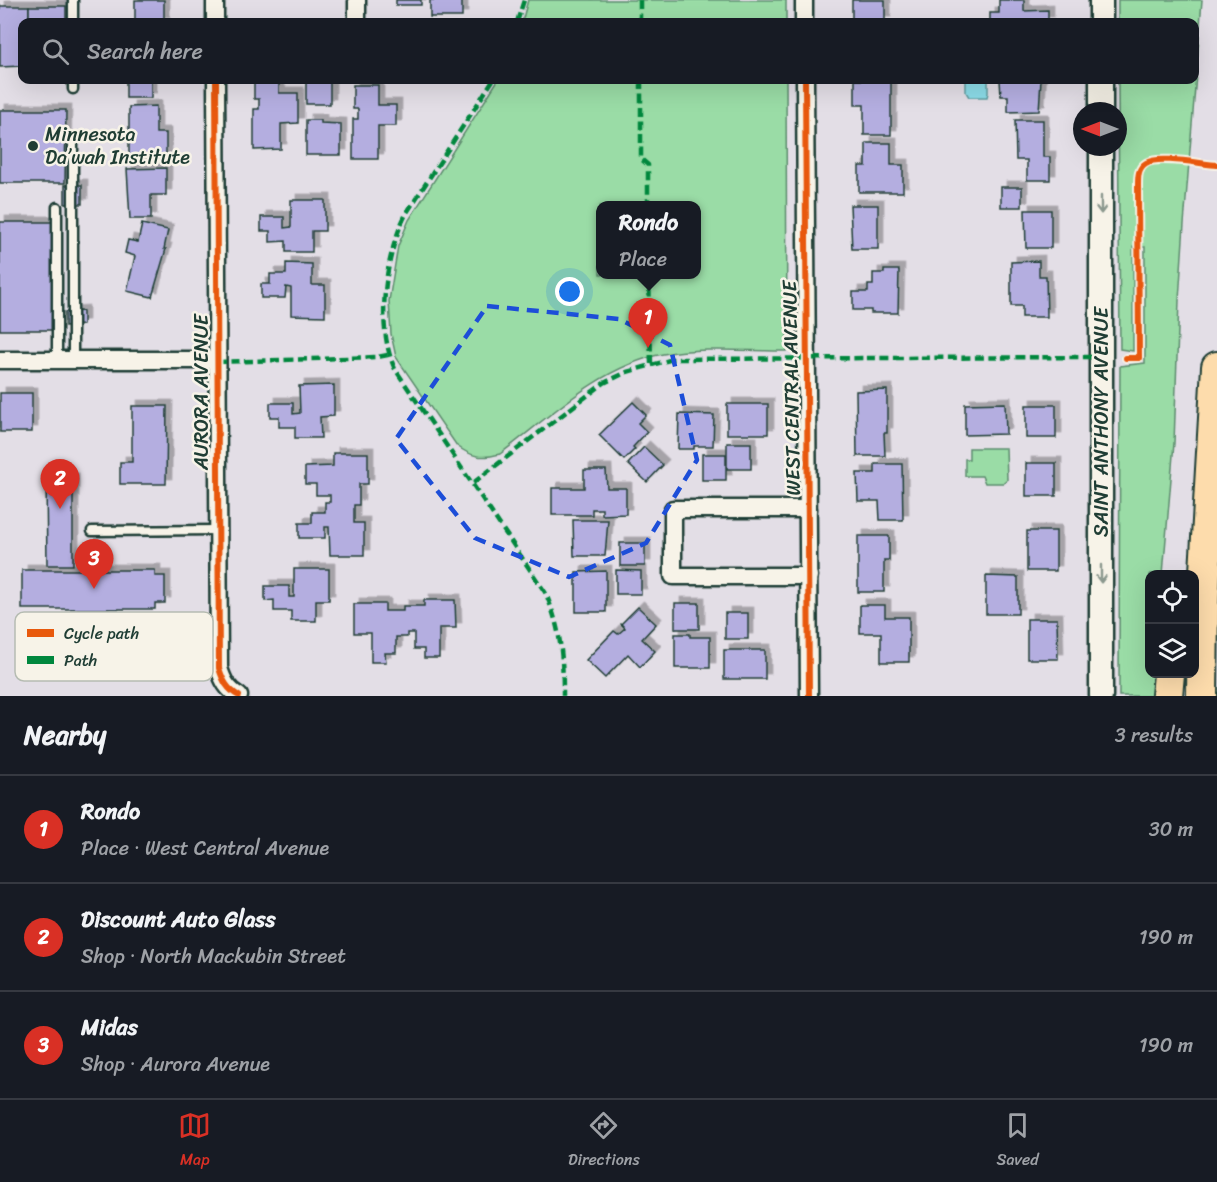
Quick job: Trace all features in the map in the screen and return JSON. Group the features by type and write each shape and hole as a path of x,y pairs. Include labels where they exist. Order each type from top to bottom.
{"highway":[{"path":"1202,696 1203,606 1217,367"},
{"path":"1191,570 1208,507"},
{"path":"1167,696 1169,678"}],"street":[{"path":"215,0 215,18"},
{"path":"357,0 357,18"},
{"path":"804,0 804,18"},
{"path":"1101,0 1101,18"},
{"name":"AURORA AVENUE","path":"216,84 219,668 223,681 230,691 239,696"},
{"name":"WEST CENTRAL AVENUE","path":"805,84 809,696"},
{"path":"1101,84 1101,102"},
{"name":"SAINT ANTHONY AVENUE","path":"1101,156 1101,696"},
{"path":"0,360 218,360"},
{"path":"808,509 673,509 673,576 809,576"}],"lane":[{"path":"73,0 73,18"},
{"path":"65,359 73,142"},
{"path":"57,207 65,359"},
{"path":"92,531 219,530"}],"highlighted area":[{"path":"487,306 619,319 670,345 697,460 646,543 569,577 475,538 396,439"}],"green space":[{"path":"528,0 786,0 786,18 523,18"},
{"path":"1118,0 1202,0 1199,37 1199,18 1118,18"},
{"path":"495,84 786,84 787,351 692,351 663,354 640,360 597,381 500,454 482,457 472,455 457,446 396,357 391,334 389,301 398,246 409,220"},
{"path":"1118,84 1195,84 1179,300 1174,443 1163,570 1145,570 1145,678 1155,678 1154,696 1119,696 1120,366 1145,363 1145,247 1133,247 1133,351 1120,349 1119,156 1127,156 1127,102 1118,102"},
{"path":"969,448 1006,448 1007,480 1004,483 985,483 982,476 965,476 965,459 969,459"}],"water":[{"path":"966,84 988,84 987,97 969,97"}],"building":[{"path":"135,0 164,0 164,18 135,18"},
{"path":"396,0 421,0 421,5 396,5"},
{"path":"430,0 462,0 462,17 430,17"},
{"path":"852,0 885,0 885,18 852,18"},
{"path":"999,0 1024,0 1024,11 1048,10 1048,18 990,18 990,13 999,13"},
{"path":"0,6 29,6 29,18 18,18 18,66 0,67"},
{"path":"29,6 66,6 66,18 29,18"},
{"path":"126,84 151,84 151,98 126,98"},
{"path":"254,84 279,84 279,93 298,93 298,123 281,124 281,149 254,150 254,109 259,109 259,99 254,99"},
{"path":"306,84 330,84 330,104 306,104"},
{"path":"855,84 891,84 891,135 864,135 864,105 855,105"},
{"path":"1000,84 1041,84 1039,111 1008,112 1008,96 1001,96"},
{"path":"353,85 378,85 378,105 396,105 396,126 378,126 378,159 353,159 353,119 358,119 358,109 353,109"},
{"path":"156,106 156,133 166,133 166,158 129,158 129,107"},
{"name":"Minnesota Da’wah Institute","path":"0,110 66,110 65,183 0,183"},
{"path":"306,120 341,124 341,155 306,155"},
{"path":"1015,120 1043,120 1043,157 1050,157 1050,180 1027,180 1027,160 1016,160"},
{"path":"866,143 891,143 891,165 903,165 903,192 859,192 859,166 866,166"},
{"path":"166,168 166,195 151,195 151,219 130,219 127,169"},
{"path":"65,185 82,185 82,204 65,204"},
{"path":"1001,187 1022,187 1022,207 1001,207"},
{"path":"291,200 325,200 325,231 312,231 312,252 286,252 286,241 270,242 270,231 261,231 261,217 284,217 284,228 291,227"},
{"path":"850,205 878,205 878,249 852,249"},
{"path":"1025,210 1051,210 1051,248 1026,248"},
{"path":"0,222 52,222 53,330 0,330"},
{"path":"142,224 168,230 164,249 166,249 152,297 127,291 135,256 125,253 128,240 138,242"},
{"path":"1039,261 1039,276 1046,276 1047,317 1022,317 1022,306 1011,306 1011,262"},
{"path":"286,263 312,264 312,285 325,285 325,316 291,315 291,288 286,287 285,298 261,298 261,284 270,284 270,274 286,274"},
{"path":"884,270 899,270 898,313 853,310 853,292 868,292 868,285 873,285 873,273 884,273"},
{"path":"83,311 83,325 65,326 65,312"},
{"path":"334,385 334,416 320,417 321,438 295,438 295,427 279,427 279,417 270,417 270,403 293,403 293,414 300,413 299,386"},
{"path":"887,390 885,456 857,456 856,391"},
{"path":"0,393 32,393 32,432 0,432"},
{"path":"633,402 646,415 638,423 647,432 624,460 599,435"},
{"path":"1005,403 1006,434 965,435 965,404"},
{"path":"727,404 768,404 768,434 727,434"},
{"path":"1026,405 1056,405 1056,438 1026,438"},
{"path":"132,406 167,406 166,484 120,484 120,462 132,462"},
{"path":"679,414 714,415 713,446 678,449"},
{"path":"727,443 751,443 751,469 727,469"},
{"path":"644,447 663,465 647,482 628,464"},
{"path":"333,453 368,453 368,484 359,484 359,505 354,505 354,523 364,523 364,555 330,555 329,527 325,527 325,538 299,538 299,523 312,523 312,512 325,512 325,502 330,502 330,495 316,495 316,484 305,484 305,467 333,466"},
{"path":"702,454 726,454 726,480 702,480"},
{"path":"1026,463 1056,463 1056,496 1026,496"},
{"path":"875,464 902,464 903,520 880,520 879,501 858,501 857,473 875,473"},
{"path":"584,470 606,470 607,488 626,488 626,514 602,515 602,509 592,509 592,515 552,515 552,488 584,488"},
{"path":"46,479 73,479 73,565 47,565"},
{"path":"573,520 608,520 605,556 574,556"},
{"path":"1027,531 1056,531 1056,571 1027,571"},
{"path":"858,536 889,536 889,560 884,560 884,592 858,592"},
{"path":"620,543 645,543 645,566 620,566"},
{"path":"294,569 329,569 329,600 316,600 316,621 291,621 291,611 274,611 274,600 265,601 265,586 289,586 289,597 294,597"},
{"path":"22,570 155,570 155,576 165,576 165,603 155,603 155,609 22,609"},
{"path":"616,570 641,571 641,594 616,594"},
{"path":"606,571 606,612 576,612 576,572"},
{"path":"986,576 1018,577 1018,614 986,614"},
{"path":"424,600 455,600 456,628 439,628 439,658 424,658 424,649 414,649 414,633 407,633 407,637 396,637 396,653 385,653 386,662 371,662 371,633 354,633 354,604 385,604 385,611 403,611 403,606 424,606"},
{"path":"675,603 699,603 699,629 675,629"},
{"path":"860,605 885,605 885,617 909,617 909,662 881,662 881,633 860,633"},
{"path":"638,607 656,624 642,639 655,651 640,667 628,654 605,678 586,660 614,631 618,634 625,628 621,624"},
{"path":"725,613 748,613 748,639 725,639"},
{"path":"1027,619 1057,619 1058,659 1027,659"},
{"path":"675,634 710,637 710,668 675,668"},
{"path":"724,650 765,650 765,679 724,679"}],"marked path":[{"path":"518,18 524,0"},
{"path":"640,0 640,18"},
{"path":"490,84 406,214 388,270 385,291 385,332 395,369 545,592 555,618 560,643 563,696"},
{"path":"641,84 641,159 648,165 648,201"},
{"path":"649,279 651,364"},
{"path":"217,362 388,355"},
{"path":"473,483 604,383 627,372 673,359 1093,357"}],"cycle path":[{"path":"216,84 219,668 226,684 239,696"},
{"path":"805,84 809,696"},
{"path":"1126,358 1139,358 1138,175 1140,170 1146,163 1160,160 1217,165"}],"place":[{"name":"Minnesota Da’wah Institute","path":"33,146"},
{"name":"Rondo","path":"648,348"},
{"name":"Discount Auto Glass","path":"60,509"},
{"name":"Midas","path":"94,589"}]}
